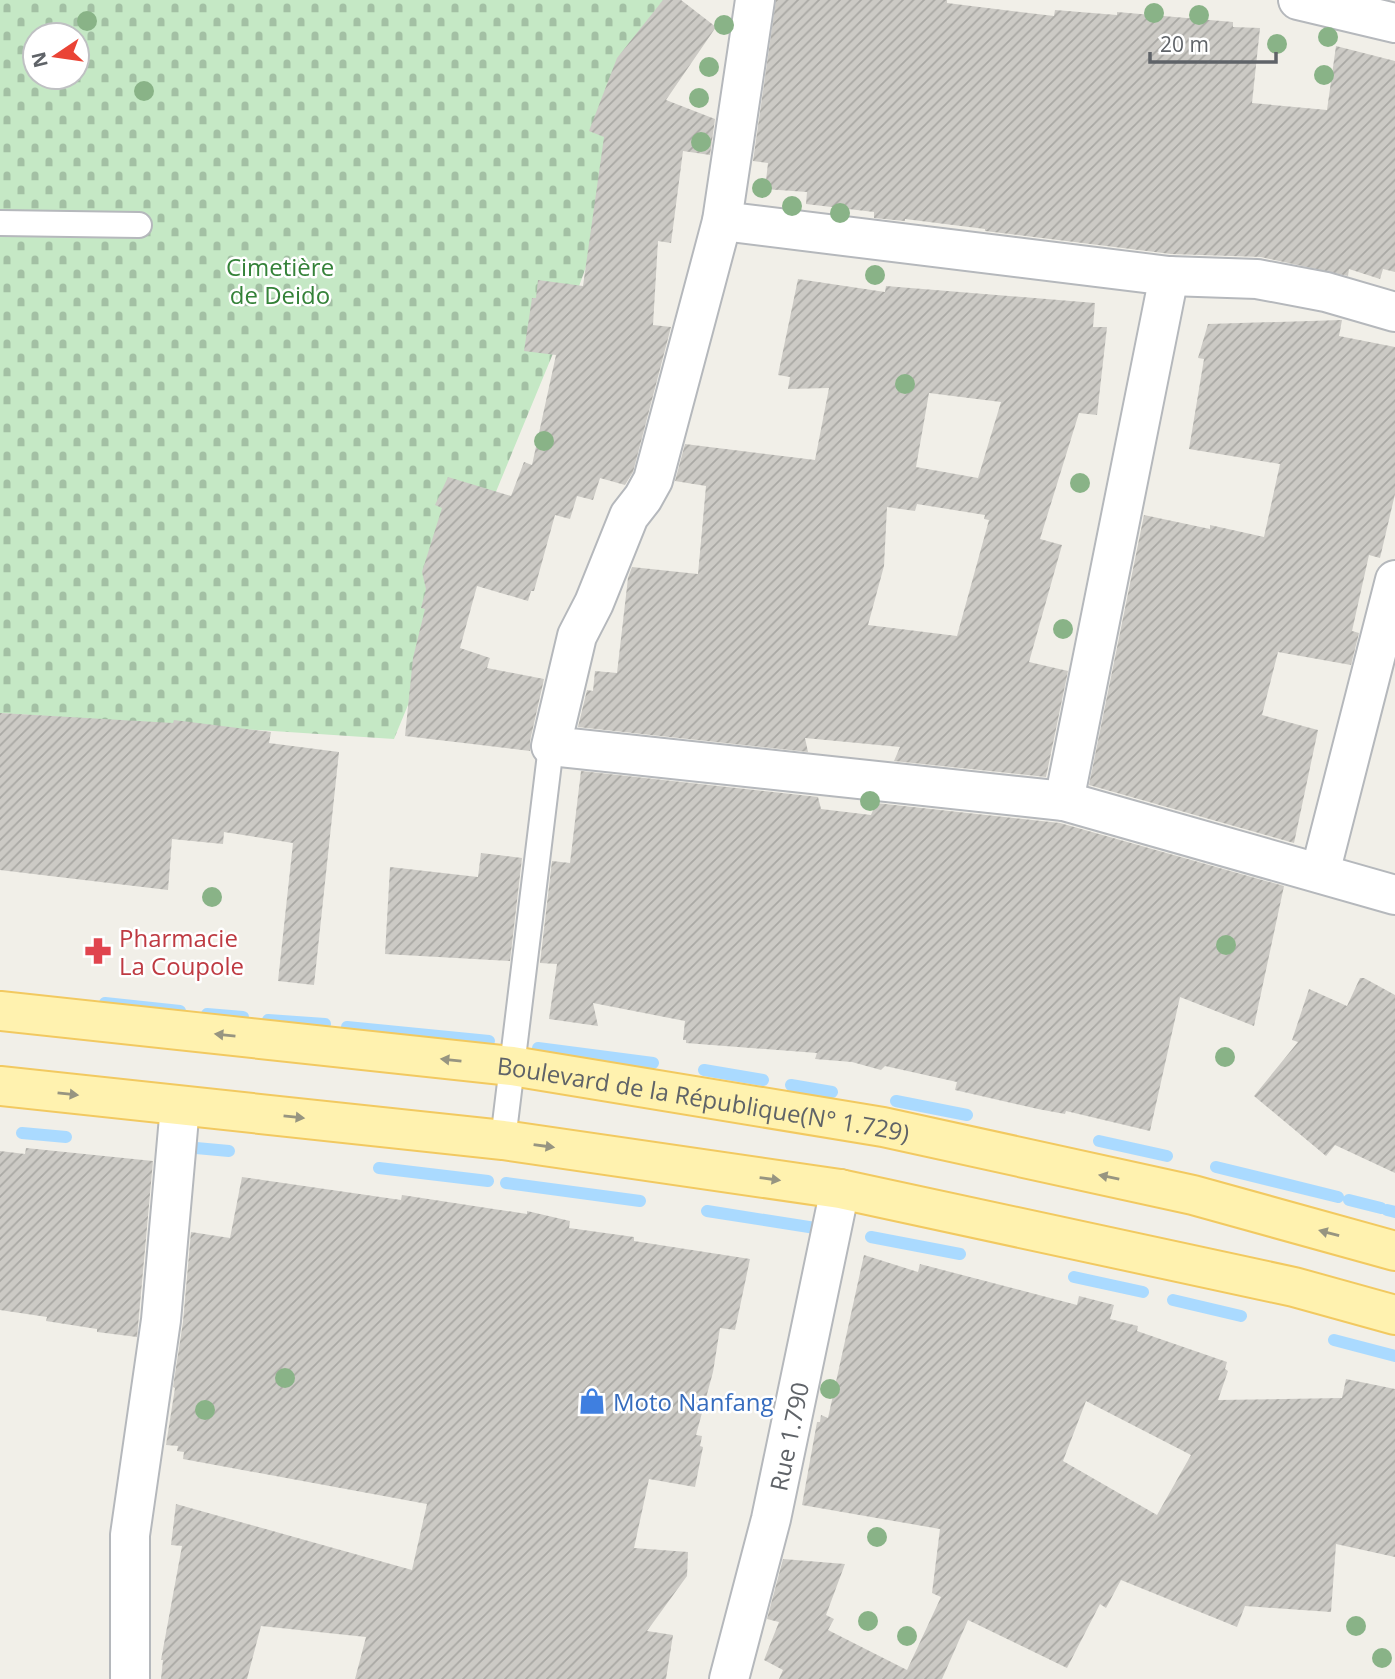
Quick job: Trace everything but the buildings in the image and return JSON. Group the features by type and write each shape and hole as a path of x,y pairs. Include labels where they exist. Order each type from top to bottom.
{"main road":[{"name":"Boulevard de la République(N° 1.729)","path":"0,1011 512,1066 883,1127 1193,1195 1395,1251"},
{"path":"0,1086 503,1140 840,1189 1294,1287 1395,1315"}],"street":[{"path":"755,0 722,221 653,480 629,516 594,603 577,636 551,746 1064,802 1395,895"},
{"path":"1297,0 1395,23"},
{"path":"722,221 1169,276 1257,279 1326,292 1395,312"},
{"path":"1064,802 1169,276"},
{"path":"1320,873 1395,580"},
{"path":"130,1679 130,1535 161,1320 180,1106"},
{"name":"Rue 1.790","path":"729,1679 771,1519 840,1189"}],"lane":[{"path":"0,223 139,225"},
{"path":"503,1140 551,746"}],"green space":[{"name":"Cimetière de Deido","path":"0,0 668,0 670,36 566,322 394,739 0,713"}],"waterway":[{"path":"105,1003 180,1011"},
{"path":"207,1014 243,1017"},
{"path":"268,1020 325,1024"},
{"path":"347,1027 489,1041"},
{"path":"538,1048 653,1063"},
{"path":"704,1070 763,1080"},
{"path":"791,1085 832,1092"},
{"path":"896,1101 967,1115"},
{"path":"22,1133 66,1137"},
{"path":"1099,1141 1167,1156"},
{"path":"196,1148 229,1151"},
{"path":"1216,1167 1338,1197"},
{"path":"379,1168 488,1181"},
{"path":"506,1183 640,1201"},
{"path":"1349,1200 1381,1208"},
{"path":"1387,1210 1395,1212"},
{"path":"707,1211 828,1230"},
{"path":"871,1237 960,1254"},
{"path":"1074,1277 1143,1292"},
{"path":"1173,1300 1241,1316"},
{"path":"1334,1340 1395,1356"}],"place":[{"name":"Pharmacie La Coupole","path":"98,951"},
{"name":"Moto Nanfang","path":"592,1401"}]}
